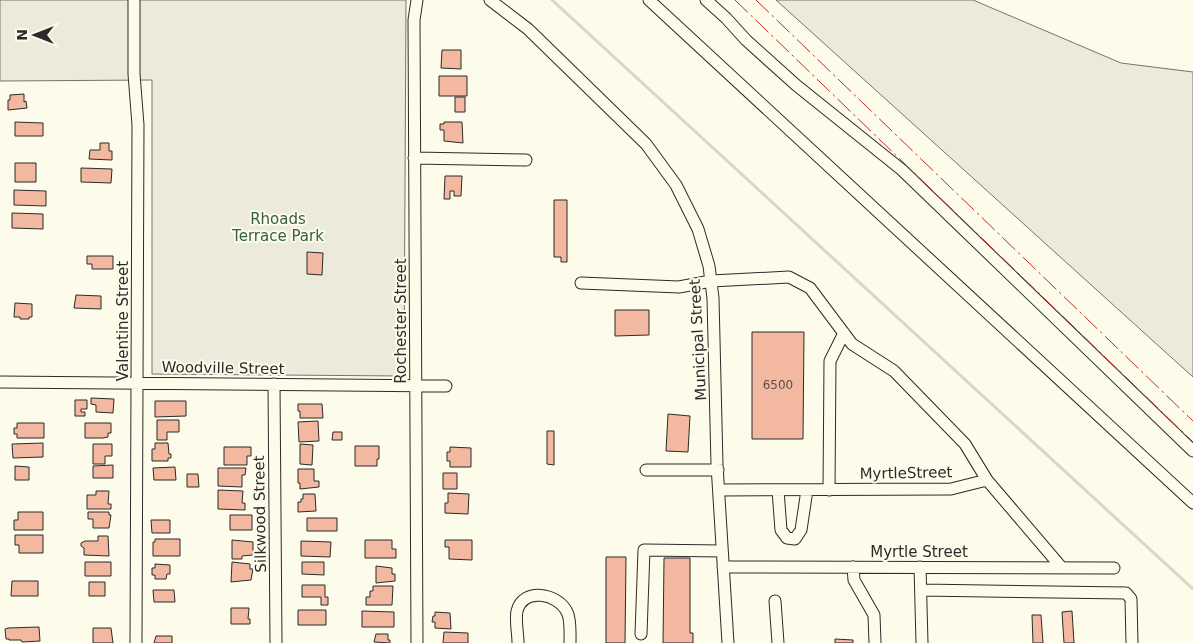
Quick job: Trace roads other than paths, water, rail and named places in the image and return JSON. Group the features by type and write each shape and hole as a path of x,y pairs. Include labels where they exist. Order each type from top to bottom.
{"street":[{"name":"Valentine Street","path":"134,0 134,74 138,125 136,643"},
{"name":"Rochester Street","path":"417,0 414,20 417,643"},
{"name":"Municipal Street","path":"490,0 534,35 646,144 676,185 698,229 709,266 713,298 718,470 728,643"},
{"path":"649,0 1193,503"},
{"path":"706,0 752,46 796,85 902,170 1193,451"},
{"path":"414,158 526,160"},
{"path":"581,282 679,287 711,281 789,277 810,288 852,344 894,371 965,444 987,480 1062,568"},
{"path":"829,490 830,362 844,333"},
{"name":"Woodville Street","path":"0,382 416,384 446,386"},
{"name":"Silkwood Street","path":"274,384 276,643"},
{"path":"646,470 718,470"},
{"name":"MyrtleStreet","path":"719,490 951,489 987,480"},
{"path":"778,490 781,530 786,538 796,539 801,530 808,490"},
{"path":"641,634 644,550 722,551"},
{"name":"Myrtle Street","path":"723,567 1114,568"},
{"path":"853,567 854,580 874,615 876,643"},
{"path":"920,567 922,643"},
{"path":"921,590 1126,593 1131,599 1132,643"},
{"path":"518,643 517,611 522,602 532,595 543,595 558,602 568,612 570,643"},
{"path":"775,601 778,643"}],"waterway":[{"path":"552,0 1193,589"}],"park label":[{"name":"Rhoads Terrace Park","path":"278,228"}]}
